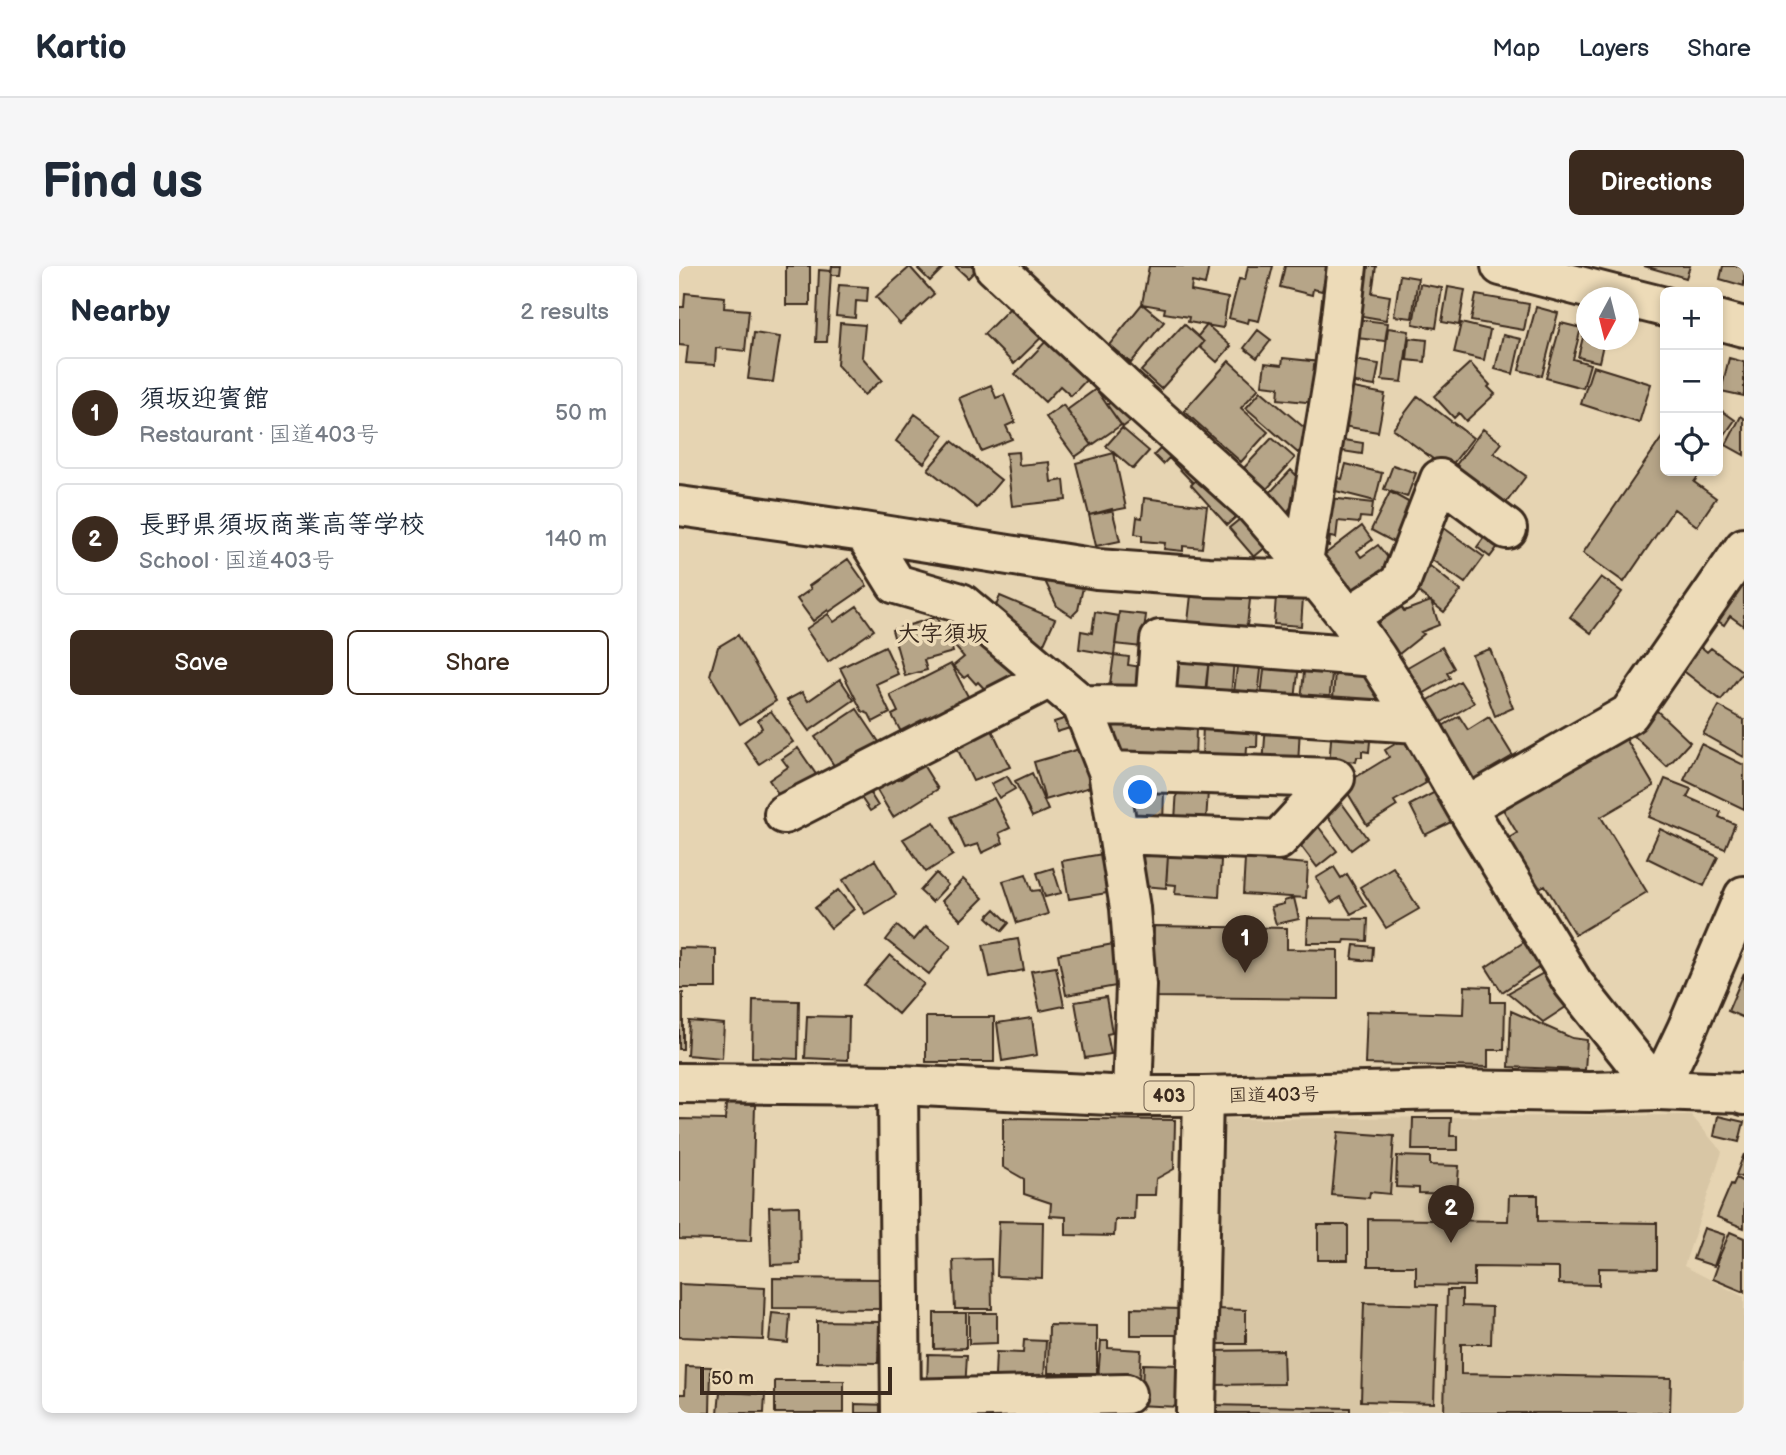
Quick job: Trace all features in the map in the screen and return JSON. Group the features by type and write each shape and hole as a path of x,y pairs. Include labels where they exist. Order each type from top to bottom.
{"main road":[{"path":"994,266 1255,506 1311,570 1376,657 1418,723 1573,983 1658,1090 1744,896"},
{"path":"1311,570 1347,266"},
{"path":"1507,267 1584,287"},
{"path":"1639,301 1660,306"},
{"path":"1723,321 1744,327"},
{"path":"1348,617 1400,583 1440,479 1507,530"},
{"path":"679,506 1097,569 1208,578 1311,570"},
{"path":"864,532 897,584 961,604 1082,705 1108,771 1130,908 1136,985 1132,1096"},
{"path":"1466,807 1629,713 1744,548"},
{"path":"1155,706 1160,640 1376,657"},
{"path":"784,814 1050,678"},
{"path":"1082,705 1155,706 1418,723"},
{"path":"1108,771 1335,778 1278,840 1118,834"},
{"name":"国道403号","path":"679,1083 898,1085 1132,1096 1658,1090 1744,1095"},
{"path":"898,1085 901,1406 1126,1394"},
{"path":"1196,1413 1203,1096"}],"shaded area":[{"path":"1691,1115 1722,1152 1684,1266 1744,1297 1744,1413 1208,1413 1219,1119"}],"building":[{"path":"786,266 810,266 810,305 786,305"},
{"path":"832,266 841,266 840,275 831,275"},
{"path":"921,266 945,266 930,281 918,269"},
{"path":"955,266 980,266 968,278"},
{"path":"1149,266 1209,266 1205,285 1192,282 1191,291 1228,298 1223,328 1188,322 1189,317 1164,313 1165,308 1142,304"},
{"path":"1248,266 1273,266 1259,321 1249,319 1248,323 1229,318 1239,279 1245,280"},
{"path":"1285,266 1328,266 1322,291 1313,289 1312,295 1280,287"},
{"path":"1351,266 1376,266 1372,293 1390,296 1386,320 1345,313"},
{"path":"1644,266 1690,266 1686,278"},
{"path":"1723,266 1744,266 1744,286 1720,279"},
{"path":"910,267 934,294 900,324 876,297"},
{"path":"819,270 831,271 827,342 816,342"},
{"path":"1400,275 1418,278 1412,318 1394,316"},
{"path":"1420,284 1442,288 1436,328 1413,324"},
{"path":"839,285 868,287 867,302 856,301 855,318 836,316"},
{"path":"1448,287 1465,290 1459,325 1442,322"},
{"path":"685,293 725,297 724,308 749,310 745,351 716,348 715,365 686,363 688,346 679,345 679,307 684,307"},
{"path":"1023,295 1053,326 1014,364 984,334"},
{"path":"1476,295 1529,304 1524,330 1471,321"},
{"path":"1142,304 1164,322 1131,363 1109,345"},
{"path":"1536,307 1558,313 1542,376 1519,370"},
{"path":"1348,318 1388,323 1385,341 1346,337"},
{"path":"840,323 865,325 862,357 882,380 864,395 837,365"},
{"path":"1461,323 1490,330 1484,360 1454,353"},
{"path":"1561,323 1576,327 1573,359 1590,364 1583,388 1546,378"},
{"path":"1184,324 1204,342 1161,389 1141,371"},
{"path":"1207,325 1231,346 1217,362 1200,347 1204,342 1198,336"},
{"path":"1388,328 1409,331 1402,382 1382,380"},
{"path":"1258,330 1271,340 1257,358 1244,348"},
{"path":"754,333 780,337 773,382 748,379"},
{"path":"1503,335 1521,339 1513,374 1495,369"},
{"path":"1409,338 1427,340 1425,362 1407,360"},
{"path":"1048,339 1094,372 1071,396 1060,386 1045,402 1015,374"},
{"path":"1580,350 1602,350 1599,362 1578,357"},
{"path":"1283,358 1320,362 1315,403 1278,399 1279,387 1262,385 1265,363 1282,365"},
{"path":"1340,358 1379,364 1375,386 1337,380"},
{"path":"1729,358 1744,362 1744,396 1723,391"},
{"path":"1229,361 1259,388 1241,408 1268,432 1241,462 1184,411"},
{"path":"1470,363 1495,394 1466,421 1459,413 1454,418 1434,396"},
{"path":"1593,366 1651,384 1639,423 1581,404"},
{"path":"991,385 996,398 1004,395 1015,422 1006,426 1012,439 981,451 959,398"},
{"path":"1343,386 1385,394 1378,432 1337,425"},
{"path":"1096,389 1121,425 1092,445 1067,410"},
{"path":"1261,391 1313,435 1298,453 1246,408"},
{"path":"1123,393 1139,415 1123,427 1107,405"},
{"path":"1418,396 1473,438 1451,466 1441,465 1393,429"},
{"path":"1063,405 1092,445 1075,457 1046,417"},
{"path":"1723,412 1735,420 1723,437"},
{"path":"915,414 944,435 924,463 896,441"},
{"path":"1741,416 1744,418 1744,455 1726,445"},
{"path":"1122,428 1149,451 1133,469 1106,446"},
{"path":"1330,428 1346,430 1344,440 1363,443 1362,454 1343,451 1341,457 1326,456"},
{"path":"1483,429 1502,443 1494,453 1526,476 1500,511 1450,473"},
{"path":"1172,437 1181,446 1163,464 1154,455"},
{"path":"1272,438 1295,458 1265,491 1242,470"},
{"path":"1660,440 1660,476 1698,476 1694,482 1716,498 1697,526 1674,509 1624,582 1583,553"},
{"path":"952,441 1001,480 977,508 928,469"},
{"path":"1185,443 1209,467 1193,483 1169,458"},
{"path":"1018,452 1019,465 1049,462 1051,482 1064,480 1066,500 1012,506 1006,453"},
{"path":"1114,453 1126,508 1089,515 1076,463"},
{"path":"1346,464 1382,473 1375,501 1324,488 1327,475 1342,479"},
{"path":"1393,465 1416,473 1407,497 1384,489"},
{"path":"1211,466 1247,507 1227,525 1191,485"},
{"path":"1291,470 1309,488 1284,515 1265,498"},
{"path":"1390,492 1421,509 1401,546 1371,530"},
{"path":"1321,497 1373,503 1371,518 1360,517 1359,523 1338,521 1336,538 1330,537 1329,546 1325,545 1325,550 1314,549"},
{"path":"1144,498 1207,506 1202,548 1183,546 1183,551 1164,549 1165,543 1142,541 1142,535 1135,534 1137,517 1142,518"},
{"path":"1112,509 1120,541 1096,546 1089,515"},
{"path":"1250,511 1274,540 1254,557 1229,528"},
{"path":"1362,526 1372,540 1357,551 1361,557 1378,545 1396,568 1359,597 1350,585 1343,590 1320,558"},
{"path":"1444,528 1484,557 1465,583 1425,555"},
{"path":"1491,528 1505,537 1490,557 1477,547"},
{"path":"848,559 867,586 813,621 797,599 811,589 809,586"},
{"path":"1430,566 1461,591 1444,612 1412,587"},
{"path":"1046,567 1086,574 1078,610 1072,616 1057,606 1045,581"},
{"path":"1728,574 1744,584 1744,626 1730,616 1724,625 1703,611"},
{"path":"1601,577 1622,592 1591,633 1570,617"},
{"path":"1252,582 1247,626 1232,625 1231,633 1213,631 1214,625 1188,622 1192,586"},
{"path":"1277,582 1304,584 1301,626 1274,624"},
{"path":"1000,596 1055,619 1040,652 990,621"},
{"path":"1431,601 1439,625 1421,632 1424,634 1394,658 1367,620 1400,605 1404,611"},
{"path":"857,606 874,630 828,662 806,629 828,614 834,622"},
{"path":"1095,612 1119,616 1114,655 1079,649 1081,631 1092,633"},
{"path":"1119,612 1146,615 1142,647 1115,644"},
{"path":"937,617 945,643 950,641 953,652 924,660 927,670 905,676 892,630"},
{"path":"969,629 1017,674 991,696 978,682 976,684 968,675 964,678 953,666 964,657 952,643"},
{"path":"738,635 776,701 740,724 710,675 718,647"},
{"path":"1691,638 1707,652 1711,648 1743,672 1721,700 1672,662"},
{"path":"1167,645 1210,650 1205,692 1171,688"},
{"path":"885,646 898,674 876,684 890,713 873,722 869,714 862,711 840,668"},
{"path":"1210,646 1235,648 1231,696 1206,693"},
{"path":"1442,647 1454,668 1447,673 1450,678 1419,696 1404,669"},
{"path":"1239,649 1263,652 1258,696 1234,693"},
{"path":"1490,649 1513,708 1495,716 1472,655"},
{"path":"1266,653 1300,656 1295,700 1261,696"},
{"path":"1306,654 1334,657 1329,702 1301,699"},
{"path":"1114,655 1129,657 1128,665 1148,668 1144,696 1109,691"},
{"path":"951,664 971,702 911,732 909,728 901,732 892,715 898,712 890,695"},
{"path":"1335,671 1378,673 1377,701 1333,699"},
{"path":"840,679 854,700 809,731 787,700 802,692 808,701"},
{"path":"1460,681 1474,703 1440,723 1427,701"},
{"path":"1719,706 1744,720 1744,757 1703,734"},
{"path":"1654,708 1690,742 1667,767 1631,733"},
{"path":"857,709 883,748 841,776 815,737"},
{"path":"771,711 793,742 759,764 744,742 762,728 758,720"},
{"path":"1258,716 1257,747 1247,747 1246,764 1202,762 1203,720"},
{"path":"1459,716 1468,730 1489,717 1513,756 1470,783 1436,730"},
{"path":"1070,717 1073,727 1057,732 1054,722"},
{"path":"1266,724 1300,726 1298,766 1263,765"},
{"path":"1107,725 1196,729 1195,759 1106,755"},
{"path":"1332,726 1371,730 1369,752 1362,751 1362,757 1357,757 1356,762 1348,761 1347,769 1329,767"},
{"path":"1619,727 1654,786 1601,817 1647,892 1575,935 1545,885 1529,894 1499,844 1517,833 1497,799"},
{"path":"992,730 1010,767 973,781 956,746"},
{"path":"1415,732 1438,770 1424,779 1426,783 1394,801 1397,806 1367,825 1343,785 1389,757 1385,750"},
{"path":"1701,744 1744,765 1744,809 1684,780"},
{"path":"798,748 824,786 789,810 769,780 788,767 782,759"},
{"path":"1083,748 1094,786 1045,800 1034,762"},
{"path":"891,763 901,779 923,765 938,789 893,817 869,777"},
{"path":"1032,773 1048,810 1032,817 1015,781"},
{"path":"1007,776 1015,789 999,798 991,784"},
{"path":"1665,779 1691,789 1687,797 1721,812 1719,817 1735,824 1725,849 1649,817"},
{"path":"1132,780 1164,791 1163,825 1119,822"},
{"path":"863,782 878,806 870,811 854,787"},
{"path":"1443,788 1459,818 1425,835 1410,805"},
{"path":"1177,789 1208,791 1206,822 1175,820"},
{"path":"994,798 1010,828 999,833 1003,843 982,853 978,844 965,848 951,817"},
{"path":"1341,802 1367,838 1351,850 1325,813"},
{"path":"934,822 953,855 926,872 903,839"},
{"path":"1315,822 1337,851 1317,867 1295,838"},
{"path":"1660,829 1718,857 1704,886 1647,858"},
{"path":"1114,852 1120,891 1069,899 1062,861"},
{"path":"1133,855 1168,856 1166,888 1130,885"},
{"path":"1168,856 1221,860 1219,897 1175,894 1176,885 1166,884"},
{"path":"1245,859 1308,864 1306,898 1243,894"},
{"path":"875,860 896,895 865,914 843,880"},
{"path":"1334,867 1341,878 1347,874 1366,906 1351,914 1341,897 1331,903 1316,878"},
{"path":"1393,867 1419,909 1386,928 1360,887"},
{"path":"1053,868 1061,893 1045,897 1037,873"},
{"path":"936,873 948,885 932,902 920,891"},
{"path":"1026,874 1032,891 1040,890 1048,914 1017,923 1003,881"},
{"path":"963,879 983,898 961,920 942,901"},
{"path":"838,890 854,909 831,928 815,908"},
{"path":"1294,898 1299,919 1276,924 1271,907"},
{"path":"995,909 1009,923 1002,931 987,917"},
{"path":"1308,918 1368,919 1367,941 1307,943"},
{"path":"897,926 914,940 926,926 951,946 929,974 886,940"},
{"path":"1154,926 1287,928 1287,949 1338,950 1338,999 1153,997"},
{"path":"1018,939 1024,970 990,977 983,945"},
{"path":"1527,940 1544,964 1502,992 1486,967"},
{"path":"1119,943 1127,984 1066,995 1058,954"},
{"path":"1354,945 1373,947 1372,961 1352,959"},
{"path":"679,948 716,949 716,988 679,988"},
{"path":"890,955 924,984 898,1014 864,985"},
{"path":"1056,967 1064,1006 1040,1011 1031,971"},
{"path":"1547,971 1569,1005 1543,1022 1508,993"},
{"path":"1744,973 1744,1018 1728,1011"},
{"path":"1465,986 1491,987 1491,1002 1505,1002 1504,1050 1488,1050 1488,1067 1365,1064 1367,1011 1464,1014"},
{"path":"679,993 683,993 683,1049 679,1049"},
{"path":"1106,997 1112,1033 1107,1034 1111,1054 1085,1058 1075,1002"},
{"path":"753,1000 799,1001 798,1059 752,1057"},
{"path":"1511,1011 1572,1038 1587,1040 1585,1070 1509,1067"},
{"path":"807,1016 849,1017 848,1060 805,1058"},
{"path":"926,1017 994,1017 994,1062 926,1062"},
{"path":"1032,1018 1037,1055 1002,1061 997,1023"},
{"path":"689,1021 724,1024 722,1058 687,1055"},
{"path":"726,1104 755,1105 751,1241 679,1239 679,1119 725,1120"},
{"path":"1718,1116 1744,1122 1739,1142 1714,1136"},
{"path":"1003,1118 1175,1120 1174,1169 1156,1179 1155,1195 1135,1195 1134,1220 1115,1220 1114,1236 1066,1235 1066,1217 1050,1216 1051,1203 1024,1194 1024,1179 1003,1167"},
{"path":"1413,1118 1451,1118 1450,1136 1458,1136 1458,1150 1412,1150"},
{"path":"1338,1132 1394,1136 1390,1194 1370,1192 1369,1198 1332,1195"},
{"path":"1744,1154 1744,1178 1736,1175"},
{"path":"1397,1156 1430,1157 1430,1165 1459,1166 1457,1194 1419,1193 1419,1188 1396,1187"},
{"path":"1736,1178 1744,1182 1744,1228 1717,1217"},
{"path":"1509,1195 1538,1195 1538,1221 1657,1223 1657,1269 1599,1268 1599,1285 1559,1284 1559,1268 1474,1267 1474,1286 1416,1285 1416,1266 1368,1266 1368,1219 1508,1221"},
{"path":"799,1206 800,1264 771,1265 769,1207"},
{"path":"999,1221 1043,1222 1042,1278 997,1276"},
{"path":"1318,1225 1348,1225 1348,1260 1318,1260"},
{"path":"1704,1228 1725,1235 1714,1266 1693,1259"},
{"path":"1730,1232 1744,1238 1744,1292 1713,1279 1718,1265 1716,1264"},
{"path":"991,1259 992,1309 955,1309 953,1260"},
{"path":"773,1278 884,1279 884,1309 773,1308"},
{"path":"679,1284 765,1288 763,1340 679,1337"},
{"path":"1447,1290 1462,1290 1462,1306 1492,1307 1491,1344 1461,1344 1461,1374 1671,1378 1670,1413 1444,1413"},
{"path":"1364,1303 1437,1305 1434,1403 1361,1401"},
{"path":"1131,1308 1184,1309 1184,1335 1131,1335"},
{"path":"1214,1309 1246,1310 1246,1344 1214,1344"},
{"path":"772,1313 790,1315 788,1343 769,1341"},
{"path":"934,1313 966,1313 966,1348 934,1349"},
{"path":"969,1313 997,1313 997,1343 969,1344"},
{"path":"817,1321 879,1322 878,1363 817,1362"},
{"path":"1049,1325 1097,1326 1097,1373 1048,1373"},
{"path":"1024,1340 1046,1341 1044,1379 995,1376 996,1352 1023,1353"},
{"path":"1101,1341 1108,1341 1108,1348 1141,1350 1139,1381 1098,1378"},
{"path":"1283,1350 1284,1384 1210,1385 1210,1351"},
{"path":"928,1354 967,1355 965,1390 927,1388"},
{"path":"1143,1364 1182,1365 1181,1407 1134,1405 1142,1393"},
{"path":"686,1366 711,1367 710,1413 679,1413 679,1394 685,1394"},
{"path":"775,1381 844,1381 844,1413 775,1413"},
{"path":"720,1392 765,1394 764,1413 718,1413"},
{"path":"855,1404 889,1405 889,1413 855,1413"},
{"path":"1213,1405 1350,1408 1350,1413 1213,1413"}],"place":[{"name":"須坂迎賓館","path":"1245,973"},
{"name":"長野県須坂商業高等学校","path":"1451,1243"}],"district":[{"name":"大字須坂","path":"943,633"}]}
